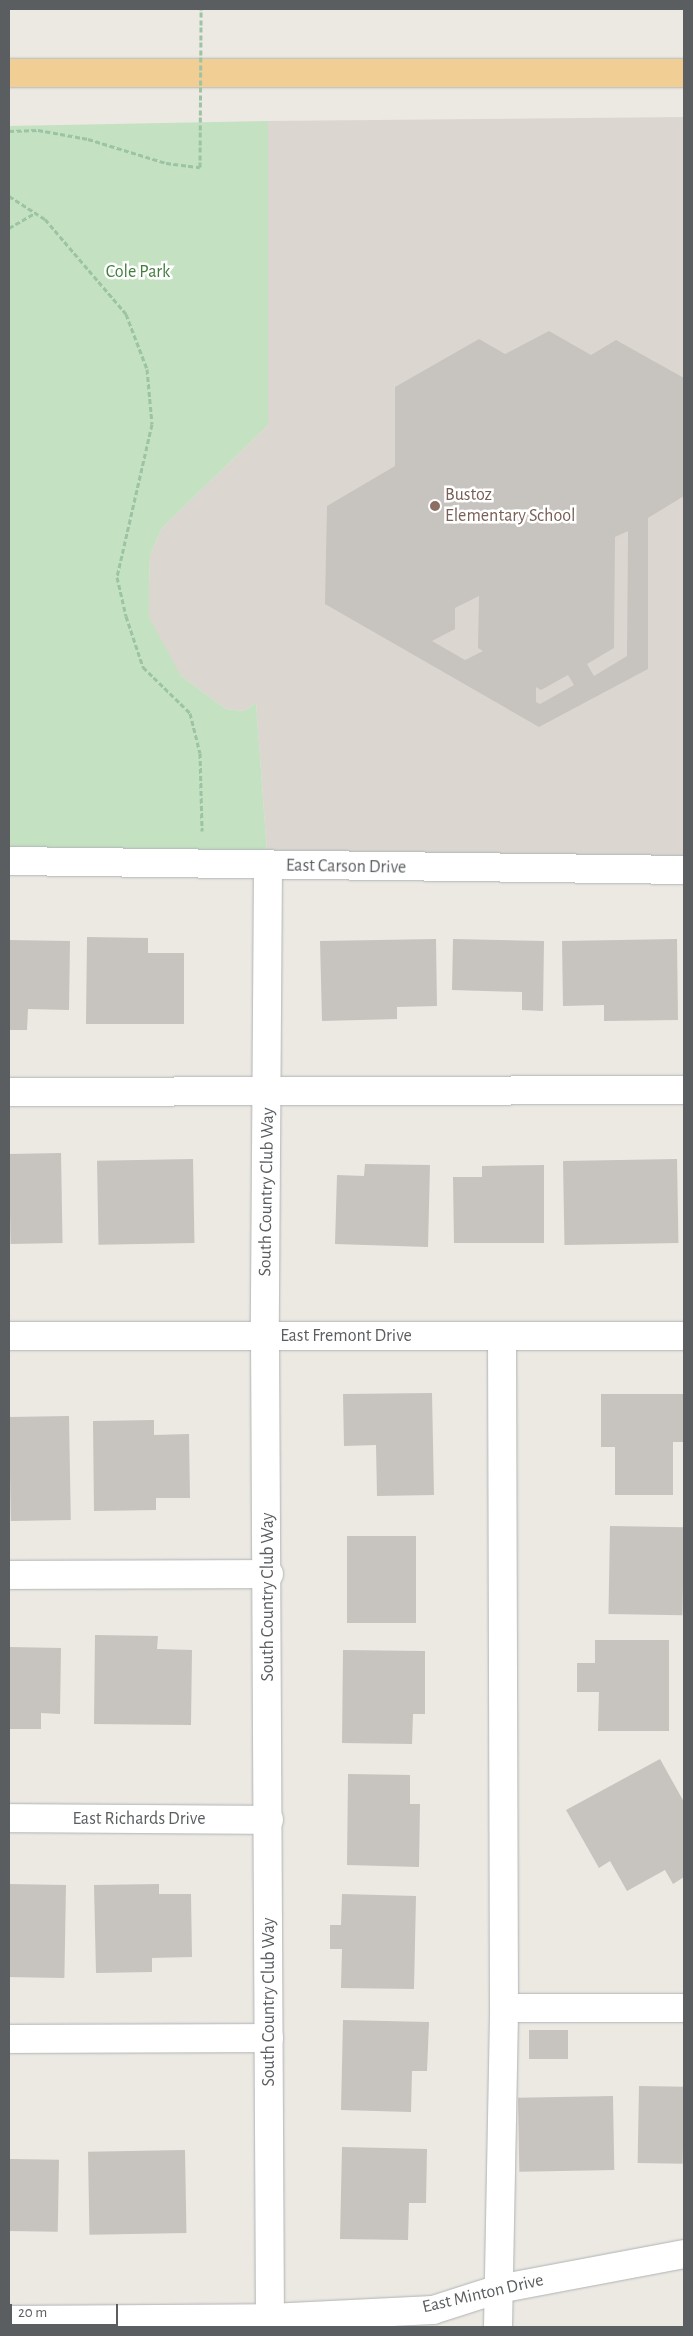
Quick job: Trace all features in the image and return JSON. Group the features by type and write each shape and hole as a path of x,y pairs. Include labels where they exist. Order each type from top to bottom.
{"highway":[{"path":"9,73 684,73"}],"street":[{"name":"East Carson Drive","path":"9,861 202,862 268,866 684,870"},
{"name":"South Country Club Way","path":"268,866 269,1092 265,1336 269,1574 270,2323"},
{"path":"9,1092 684,1090"},
{"name":"East Fremont Drive","path":"9,1336 684,1336"},
{"path":"498,2327 504,2008 502,1336"},
{"path":"9,1574 269,1574"},
{"name":"East Richards Drive","path":"9,1818 269,1820"},
{"path":"504,2008 684,2008"},
{"path":"9,2039 269,2038"},
{"name":"East Minton Drive","path":"9,2320 270,2323 433,2310 499,2290 684,2254"}],"path":[{"path":"9,131 38,130 88,139 166,163 200,167 201,9"},
{"path":"9,196 45,219 126,314 147,369 152,424 117,577 126,616 143,667 190,713 200,753 202,862"},
{"path":"9,228 35,213"}],"shaded area":[{"name":"Bustoz Elementary School","path":"684,117 684,870 268,866 256,703 244,711 226,709 181,676 159,648 149,617 149,583 150,555 162,528 268,425 268,121"}],"green space":[{"name":"Cole Park","path":"268,121 268,425 162,528 150,555 149,617 181,676 226,709 244,711 256,703 268,866 9,861 9,126"}],"building":[{"path":"549,331 591,355 616,340 684,378 684,496 648,518 648,669 539,727 325,604 327,506 395,466 395,387 479,339 505,354","holes":["628,531 627,656 594,676 587,664 614,648 615,537","479,596 478,648 483,651 465,660 432,641 455,629 455,608","568,675 574,685 540,704 536,702 536,687 541,690"]},
{"path":"87,937 148,938 148,953 184,953 184,1024 86,1024"},
{"path":"436,939 437,1006 397,1007 397,1019 322,1021 320,941"},
{"path":"453,939 544,941 543,1011 522,1010 522,992 452,990"},
{"path":"677,939 678,1020 604,1021 604,1005 563,1006 562,941"},
{"path":"9,940 70,941 69,1010 28,1009 27,1030 9,1030"},
{"path":"61,1153 63,1243 11,1244 9,1154"},
{"path":"193,1159 194,1243 98,1245 97,1161"},
{"path":"677,1159 678,1243 564,1245 563,1161"},
{"path":"365,1164 430,1165 428,1247 335,1244 337,1175 364,1176"},
{"path":"544,1165 544,1243 454,1243 453,1177 482,1177 482,1166"},
{"path":"432,1393 434,1495 377,1496 376,1445 344,1446 343,1394"},
{"path":"601,1394 684,1394 684,1442 673,1442 673,1495 615,1495 615,1447 601,1447"},
{"path":"69,1416 71,1520 11,1521 9,1417"},
{"path":"154,1420 154,1435 189,1434 190,1498 156,1498 156,1510 94,1511 93,1421"},
{"path":"610,1526 684,1527 682,1615 608,1614"},
{"path":"347,1536 416,1536 416,1623 347,1623"},
{"path":"95,1635 158,1636 157,1649 192,1650 191,1725 94,1724"},
{"path":"595,1640 669,1640 669,1731 598,1731 599,1692 577,1692 577,1663 595,1663"},
{"path":"9,1647 61,1648 60,1714 41,1713 41,1729 9,1729"},
{"path":"343,1650 425,1651 425,1714 413,1714 412,1744 342,1743"},
{"path":"660,1759 684,1802 684,1877 673,1884 665,1870 627,1891 610,1861 599,1868 566,1810"},
{"path":"348,1774 410,1775 410,1804 420,1804 419,1867 347,1865"},
{"path":"9,1884 66,1885 64,1978 9,1977"},
{"path":"159,1884 159,1894 191,1894 192,1957 152,1958 152,1972 96,1973 94,1885"},
{"path":"342,1894 416,1896 414,1989 341,1988 342,1949 330,1949 330,1925 341,1925"},
{"path":"343,2020 429,2022 427,2071 412,2071 411,2112 341,2110"},
{"path":"529,2030 568,2030 568,2059 529,2059"},
{"path":"639,2086 684,2087 683,2164 638,2163"},
{"path":"613,2096 614,2170 519,2172 518,2098"},
{"path":"342,2147 427,2149 426,2203 409,2203 408,2240 340,2239"},
{"path":"185,2150 186,2233 89,2235 88,2152"},
{"path":"9,2159 59,2160 58,2232 9,2231"}],"place":[{"name":"Bustoz Elementary School","path":"435,506"}]}
